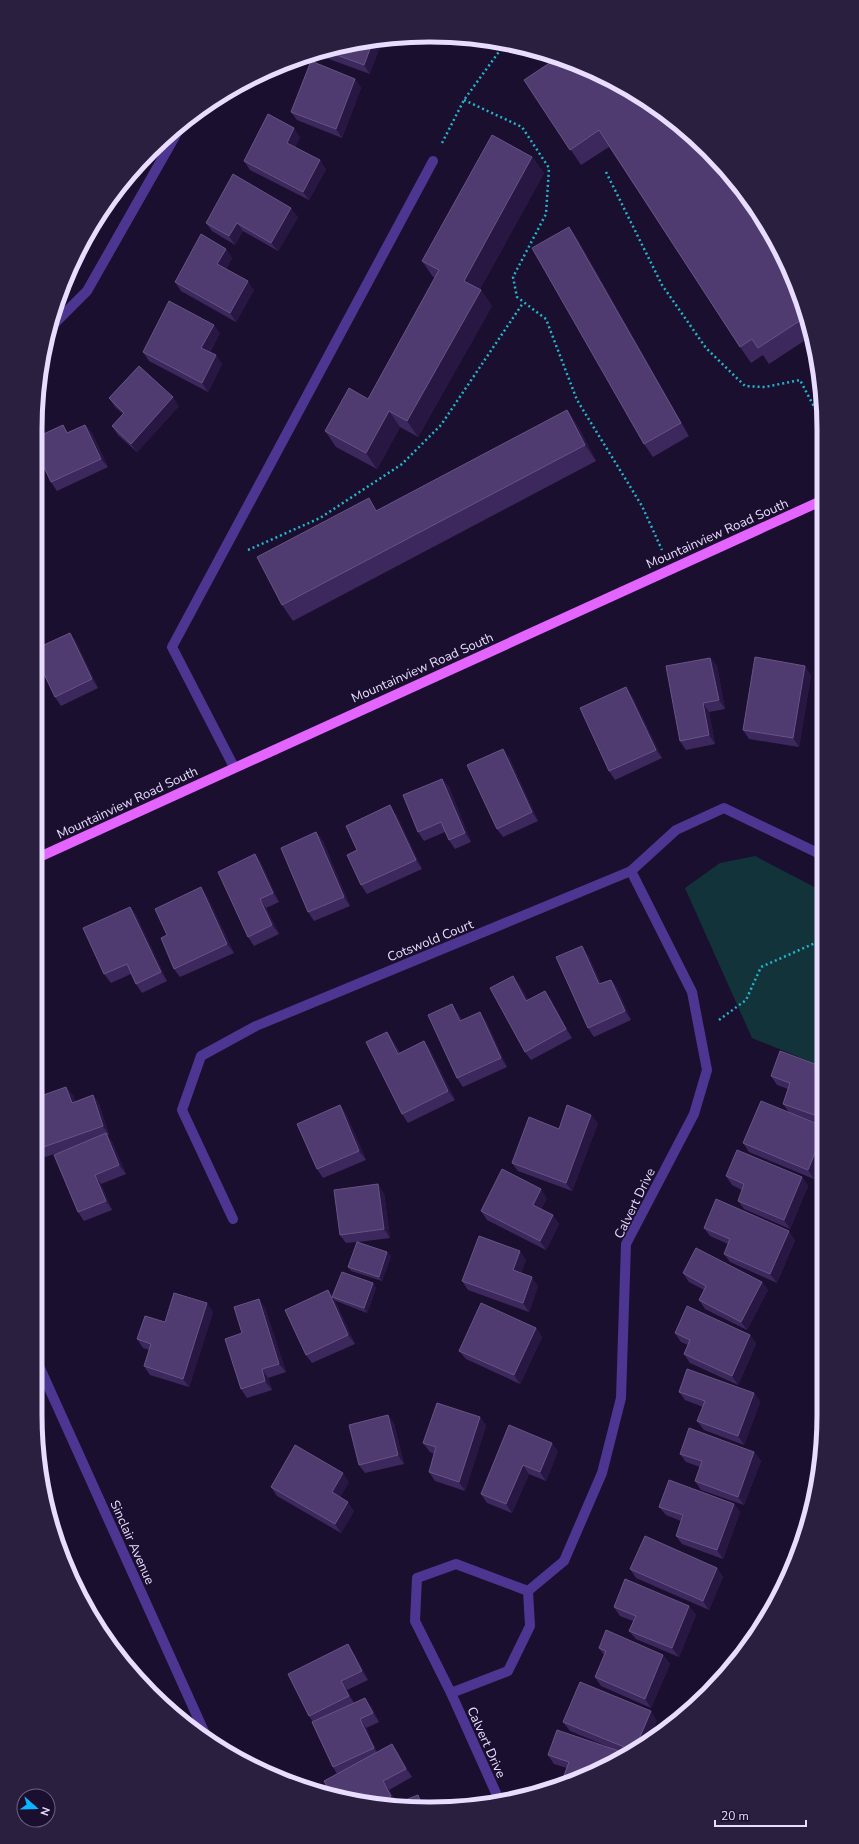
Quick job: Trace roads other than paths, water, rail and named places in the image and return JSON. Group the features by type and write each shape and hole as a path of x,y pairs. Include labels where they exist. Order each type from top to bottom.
{"main road":[{"name":"Mountainview Road South","path":"42,856 234,767 817,503"}],"street":[{"path":"58,320 87,291 174,138"},
{"path":"234,767 172,647 433,161"},
{"name":"Cotswold Court","path":"233,1220 182,1110 201,1056 256,1026 631,872 676,830 724,808 817,853"},
{"name":"Calvert Drive","path":"497,1796 451,1693 415,1621 417,1578 456,1564 528,1591 564,1561 602,1473 621,1398 626,1244 694,1114 707,1070 692,992 631,872"},
{"name":"Sinclair Avenue","path":"42,1373 203,1729"},
{"path":"451,1693 508,1671 530,1626 528,1591"}]}
